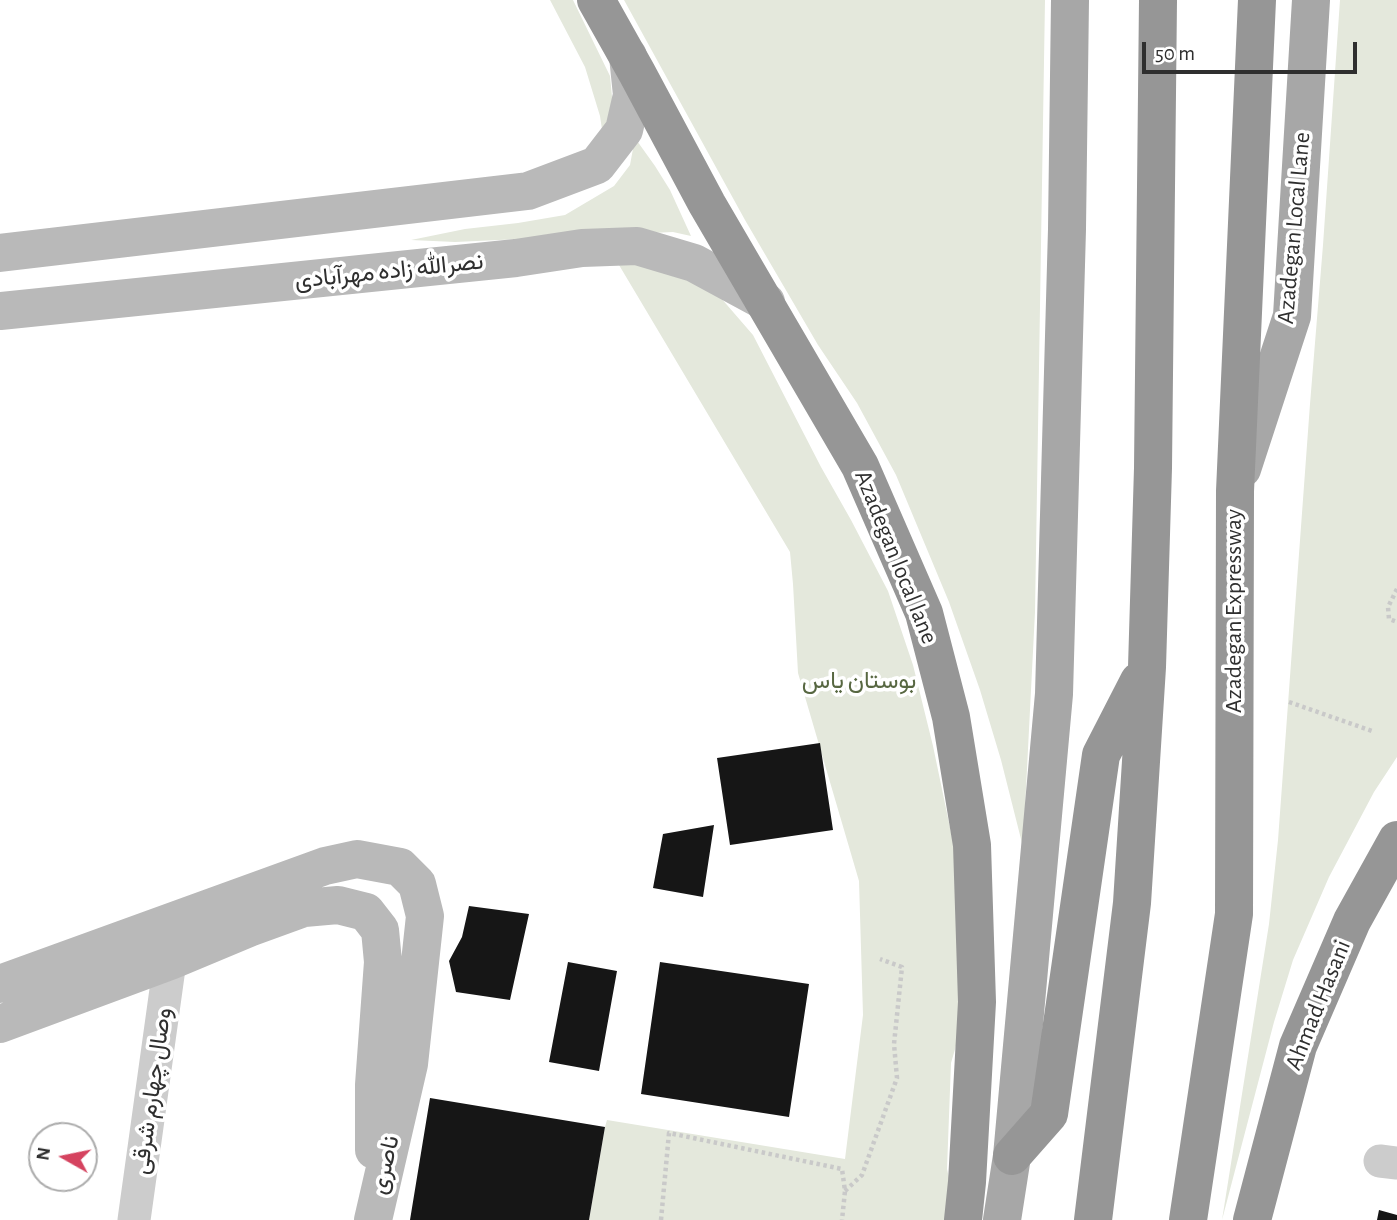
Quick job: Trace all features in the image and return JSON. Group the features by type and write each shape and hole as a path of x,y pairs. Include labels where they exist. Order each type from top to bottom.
{"highway":[{"name":"Azadegan local lane","path":"596,0 707,204 860,466 924,613 951,717 972,845 977,1002 963,1220"},
{"path":"1093,1220 1132,903 1147,667 1153,468 1158,0"},
{"name":"Azadegan Expressway","path":"1188,1220 1234,914 1234,491 1257,0"},
{"path":"1012,1156 1049,1114 1101,755 1147,667"},
{"name":"Ahmad Hasani","path":"1252,1220 1298,1046 1352,921 1397,840"}],"main road":[{"path":"1002,1220 1012,1156 1054,694 1070,0"},
{"name":"Azadegan Local Lane","path":"1234,491 1292,316 1311,0"}],"street":[{"path":"0,253 528,191 597,165 625,130 632,95 628,55"},
{"name":"نصرالله زاده مهرآبادی","path":"0,311 516,258 582,248 637,246 694,263 766,302"},
{"name":"ناصری","path":"0,984 325,866 357,859 400,867 417,884 425,916 409,1065 374,1214"},
{"name":"ناصری","path":"0,1024 304,908 338,905 366,912 380,930 383,962 374,1084 374,1214"},
{"name":"وصال چهارم شرقی","path":"134,1220 170,961"}],"path":[{"path":"1397,589 1388,607 1390,619 1397,622"},
{"path":"1289,702 1372,731"},
{"path":"845,1191 863,1175 897,1079 894,1044 902,967 880,959"},
{"path":"661,1220 669,1133 842,1169 845,1191 842,1220"}],"green space":[{"path":"550,0 573,0 610,76 614,117 603,136 600,116 585,67"},
{"path":"624,0 1045,0 1035,612 1023,847 980,690 949,602 896,475 857,403 818,345 745,220"},
{"path":"1340,0 1397,0 1397,757 1374,792 1329,877 1293,960 1222,1220 1269,924 1278,840"},
{"path":"635,138 670,190 691,236 673,232 455,242 411,240 465,229 565,215 614,186 630,165"},
{"name":"بوستان یاس","path":"645,261 708,283 753,335 888,591 913,665 958,866 970,998 951,1063 947,1169 958,1220 589,1220 607,1120 845,1159 863,1015 859,881 798,673 790,552 619,265"}],"building":[{"path":"820,743 833,830 730,845 717,758"},
{"path":"714,825 703,897 653,888 663,834"},
{"path":"469,906 529,914 510,1000 456,992 449,961 462,937"},
{"path":"568,962 617,971 599,1071 549,1062"},
{"path":"660,962 809,984 789,1117 641,1094"},
{"path":"430,1098 605,1127 589,1220 410,1220"},
{"path":"1379,1210 1397,1215 1397,1220 1377,1220"}]}
